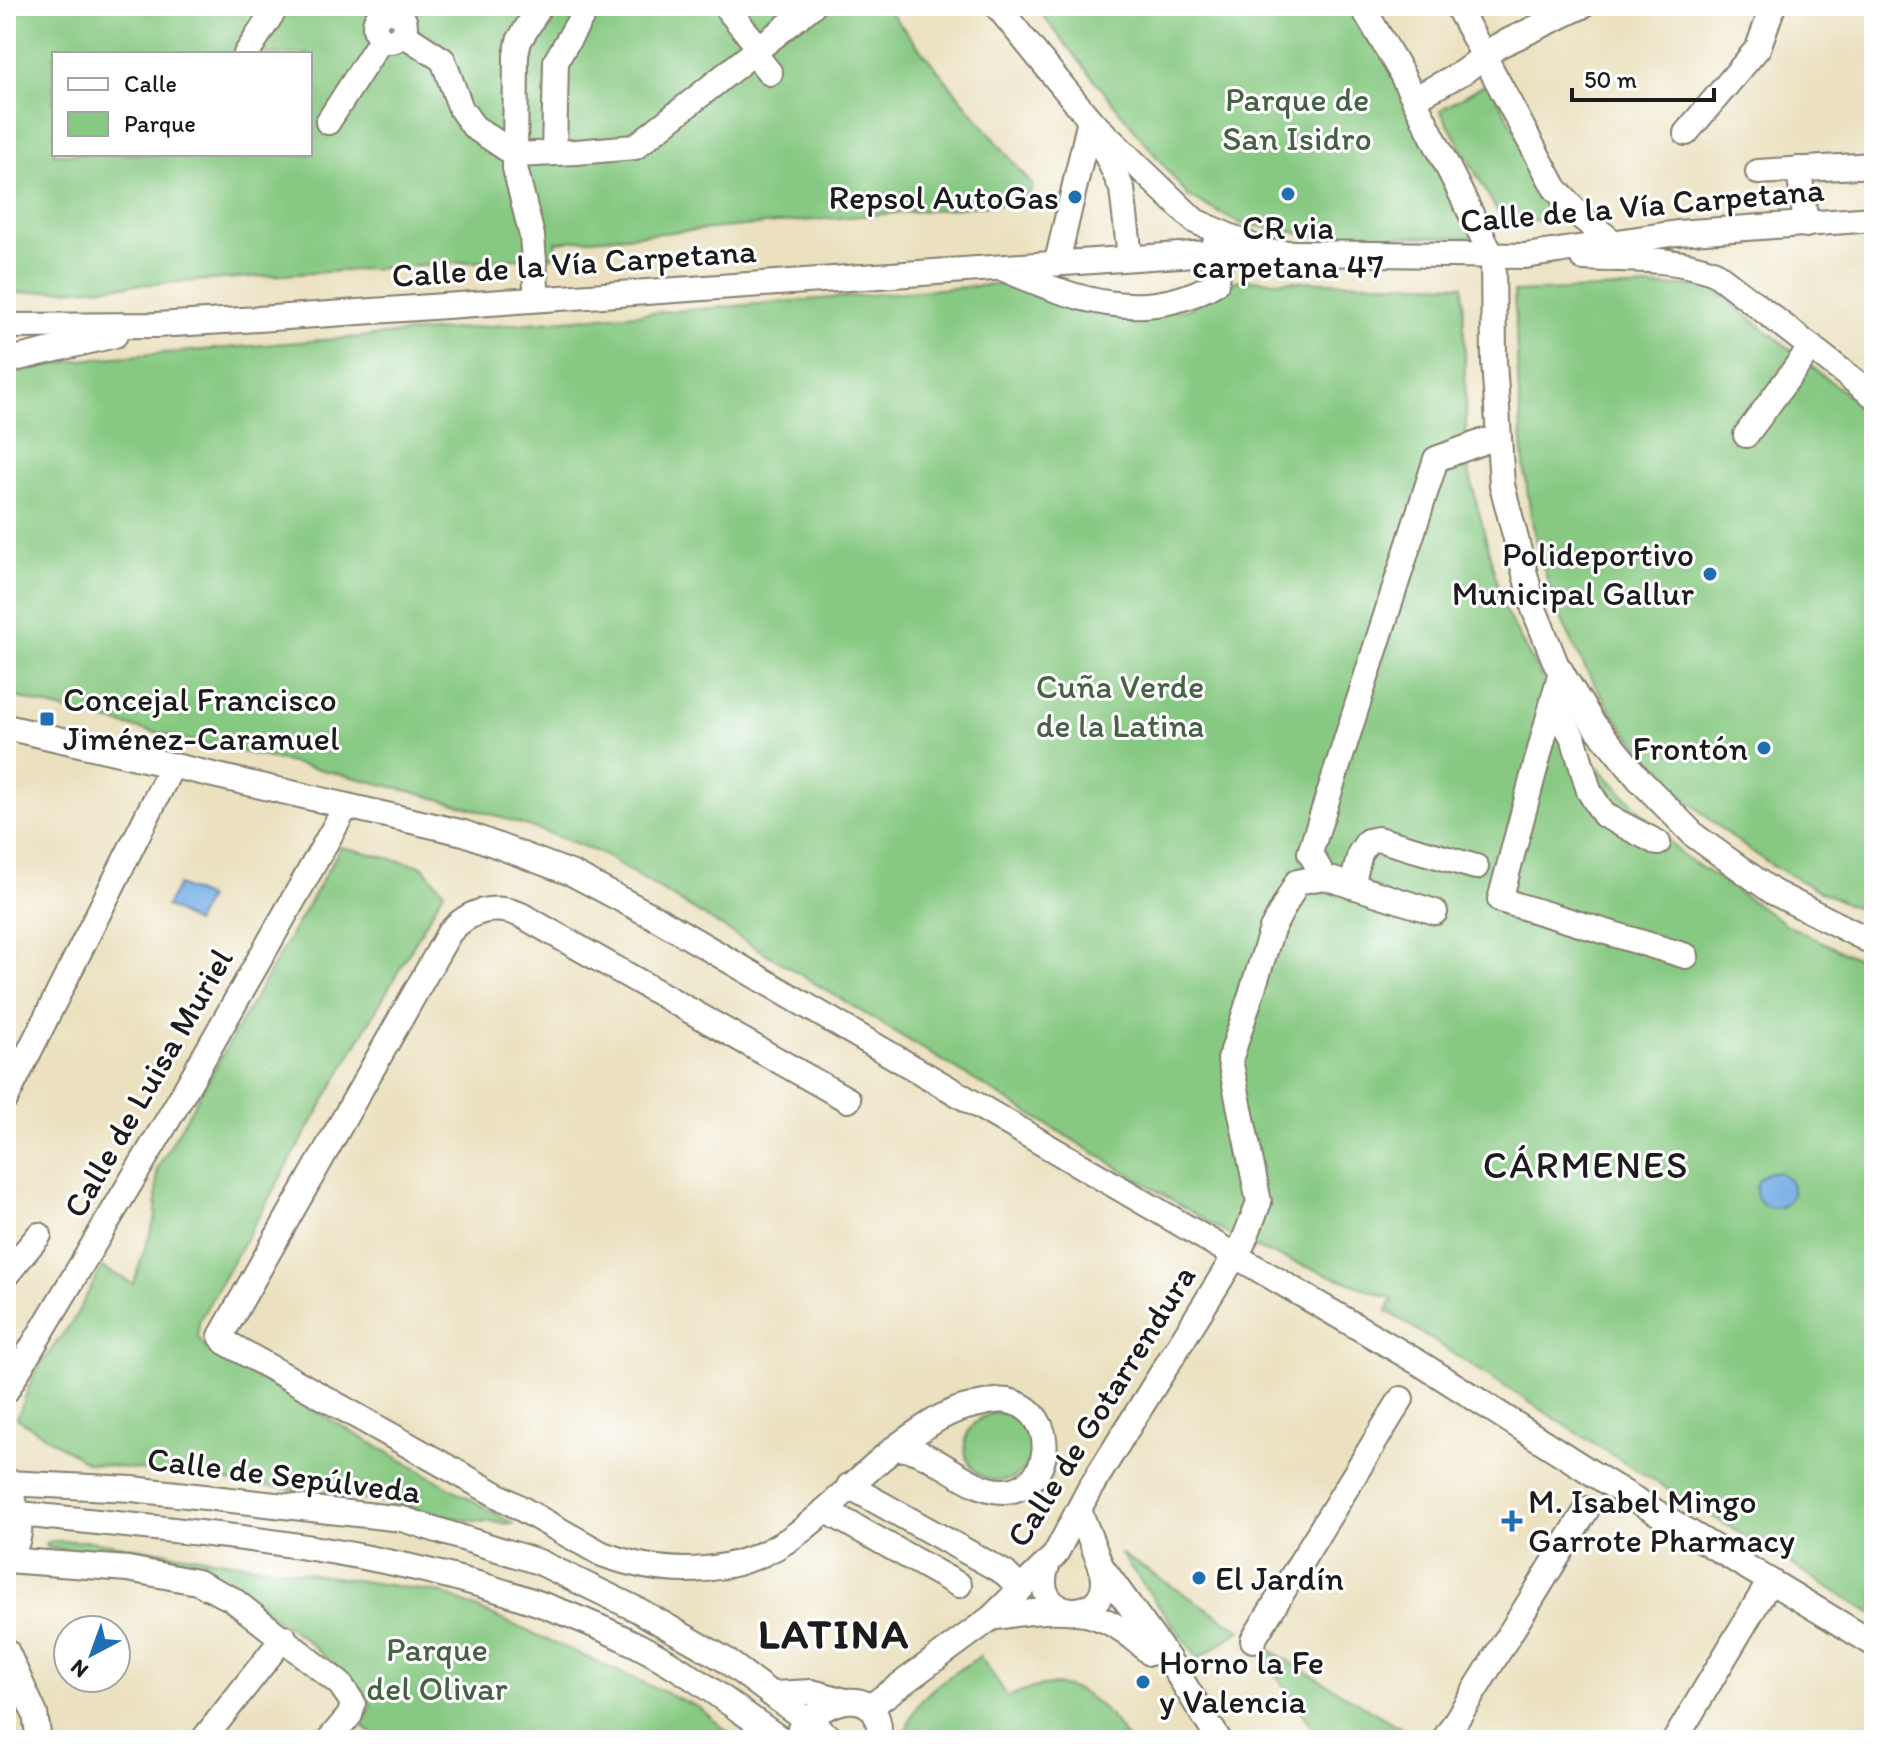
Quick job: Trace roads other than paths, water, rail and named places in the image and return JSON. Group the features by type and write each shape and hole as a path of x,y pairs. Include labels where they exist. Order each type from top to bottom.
{"street":[{"path":"247,52 277,6"},
{"path":"537,299 532,236 515,168 516,55 519,41 540,6"},
{"path":"554,153 556,61 588,6"},
{"path":"725,6 770,73"},
{"path":"328,122 386,19 443,60 461,109 474,127 516,155 635,147 812,6"},
{"path":"997,6 1090,120 1223,252"},
{"path":"1362,6 1414,99 1493,258 1502,485 1534,609 1561,671 1592,722 1639,779 1695,836 1773,892 1874,943"},
{"path":"1457,6 1555,188 1581,217 1613,242"},
{"path":"1414,99 1456,88 1485,55 1582,6"},
{"path":"1686,133 1758,48 1773,6"},
{"path":"1090,120 1122,189 1130,257"},
{"path":"1057,262 1090,120"},
{"path":"1758,172 1874,165"},
{"path":"1799,169 1806,225"},
{"name":"Calle de la Vía Carpetana","path":"6,326 156,325 1223,252 1493,258 1677,233 1874,219"},
{"path":"1195,221 1261,251"},
{"name":"Calle de la Vía Carpetana","path":"998,267 1071,298 1140,306 1194,296 1216,283 1223,252"},
{"path":"1525,256 1697,266 1733,284 1874,396"},
{"name":"Calle de la Vía Carpetana","path":"8,361 156,325"},
{"path":"1746,435 1811,347"},
{"path":"1435,912 1324,877 1310,853 1436,459 1485,441 1499,440"},
{"path":"1561,671 1500,900 1686,956"},
{"path":"1553,701 1574,740 1589,791 1604,815 1658,843"},
{"path":"6,727 171,768 464,833 573,874 658,919 1421,1364 1874,1644"},
{"path":"6,1098 171,768"},
{"name":"Calle de Luisa Muriel","path":"6,1391 175,1108 346,807"},
{"path":"1352,886 1360,853 1368,841 1378,839 1476,867"},
{"name":"Calle de Gotarrendura","path":"870,1707 991,1618 1052,1559 1084,1500 1234,1257 1259,1202 1230,1060 1272,929 1297,882 1324,877"},
{"path":"848,1100 521,915 501,909 480,911 463,919 449,933 221,1336 225,1342 602,1554 641,1567 703,1572 741,1563 800,1532 893,1449 953,1410 996,1400 1024,1406 1036,1416 1046,1446 1044,1461 1035,1475 1009,1491 993,1491 910,1450 893,1449"},
{"path":"6,1275 39,1235"},
{"path":"1253,1640 1401,1399"},
{"name":"Calle de Sepúlveda","path":"6,1483 132,1489 402,1519 539,1562 638,1610 724,1659 833,1740"},
{"path":"849,1486 1005,1573 1021,1589"},
{"path":"6,1491 20,1514 20,1536 6,1560 128,1569 197,1582 232,1599 340,1684 353,1703 342,1735"},
{"path":"991,1618 1088,1608 1101,1594 1104,1575 1084,1500"},
{"path":"1444,1740 1587,1509"},
{"path":"825,1510 959,1585"},
{"name":"Calle de Sepúlveda","path":"20,1514 274,1541 460,1579 573,1617 635,1644 695,1680 782,1740"},
{"path":"1182,1686 1128,1630 1100,1617 1070,1611 1049,1598 1043,1587 1052,1559 1066,1550 1086,1552 1101,1566 1167,1657 1182,1686 1219,1740"},
{"path":"1677,1739 1770,1581"},
{"path":"203,1740 284,1637"},
{"path":"6,1650 35,1714 39,1740"},
{"path":"774,1694 812,1692 842,1700 856,1699 870,1707 877,1720 879,1740"},
{"path":"791,1740 807,1719 842,1700"}],"water":[{"path":"178,885 208,898 195,923 166,906"},
{"path":"1774,1172 1787,1177 1792,1190 1787,1203 1774,1208 1761,1203 1756,1190 1761,1177"}],"place":[{"name":"CR via carpetana 47","path":"1288,194"},
{"name":"Repsol AutoGas","path":"1075,197"},
{"name":"Polideportivo Municipal Gallur","path":"1710,574"},
{"name":"Concejal Francisco Jiménez-Caramuel","path":"47,719"},
{"name":"Frontón","path":"1764,748"},
{"name":"M. Isabel Mingo Garrote Pharmacy","path":"1512,1521"},
{"name":"El Jardín","path":"1199,1578"},
{"name":"Horno la Fe y Valencia","path":"1143,1682"}],"district":[{"name":"CÁRMENES","path":"1586,1165"},
{"name":"LATINA","path":"834,1633"}],"park label":[{"name":"Parque de San Isidro","path":"1297,118"},
{"name":"Cuña Verde de la Latina","path":"1120,706"},
{"name":"Parque del Olivar","path":"437,1668"}]}
